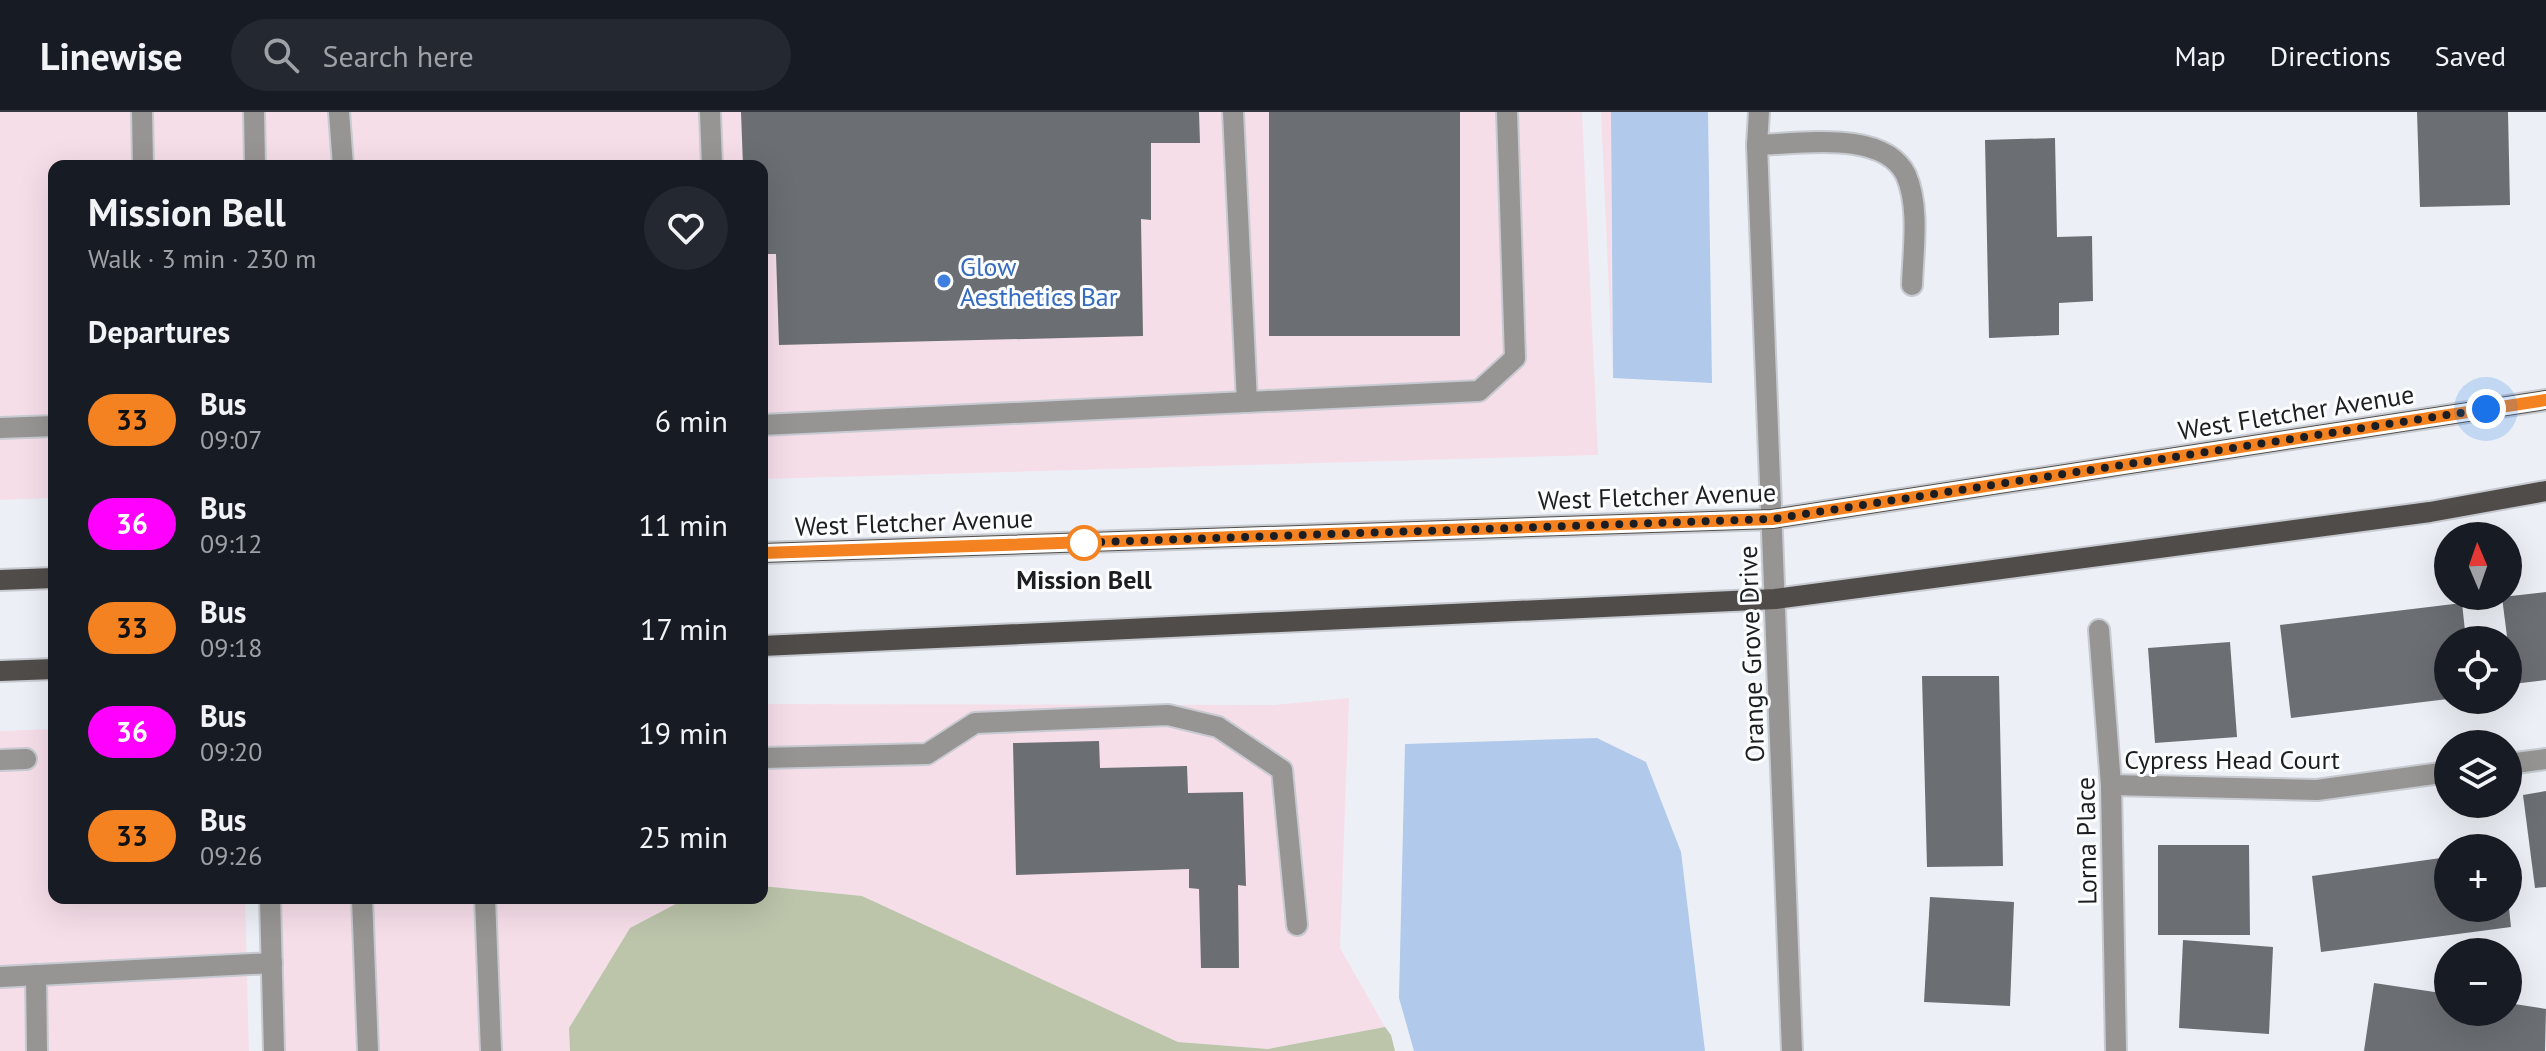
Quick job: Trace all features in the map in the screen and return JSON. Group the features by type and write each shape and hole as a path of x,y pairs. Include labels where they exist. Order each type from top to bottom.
{"main road":[{"name":"West Fletcher Avenue","path":"768,553 1772,519 2546,400"},
{"path":"768,646 1775,599 2415,514 2546,491"},
{"path":"0,580 48,578"},
{"path":"0,671 48,669"}],"street":[{"path":"142,112 143,160"},
{"path":"254,112 255,160"},
{"path":"339,112 343,160"},
{"path":"710,112 712,160"},
{"path":"1233,112 1247,402"},
{"path":"768,425 1479,391 1515,358 1507,112"},
{"name":"Orange Grove Drive","path":"1759,112 1757,145 1792,1051"},
{"path":"1757,145 1842,142 1871,146 1895,158 1906,175 1910,191 1912,285"},
{"path":"0,428 48,426"},
{"name":"Lorna Place","path":"2099,630 2111,785 2116,1051"},
{"path":"768,758 927,754 975,723 1168,715 1218,727 1282,770 1297,925"},
{"path":"0,760 26,759"},
{"path":"2522,762 2546,759"},
{"name":"Cypress Head Court","path":"2111,785 2317,790 2434,774"},
{"path":"270,904 274,1051"},
{"path":"362,904 368,1051"},
{"path":"485,904 491,1051"},
{"path":"0,977 272,963"},
{"path":"36,975 37,1051"}],"shaded area":[{"path":"0,112 1582,112 1598,455 768,479 768,160 48,160 48,498 0,500"},
{"path":"1601,112 1611,112 1612,362"},
{"path":"1349,698 1340,948 1385,1027 1267,1049 1178,1042 862,896 768,887 768,704 1273,705"},
{"path":"48,729 48,904 245,904 249,1051 0,1051 0,731"},
{"path":"263,904 676,904 630,928 569,1028 570,1051 267,1051"}],"green space":[{"path":"768,887 862,896 1178,1042 1268,1049 1385,1027 1391,1035 1395,1051 570,1051 569,1028 630,928 676,904 768,904"}],"water":[{"path":"1611,112 1708,112 1712,383 1613,378"},
{"path":"1597,738 1646,762 1681,852 1705,1051 1414,1051 1399,998 1405,744"}],"building":[{"path":"741,112 1199,112 1200,143 1151,143 1151,220 1141,219 1143,336 779,345 776,254 768,254 768,160 743,160"},
{"path":"1269,112 1460,112 1460,336 1269,336"},
{"path":"2417,112 2508,112 2510,205 2420,207"},
{"path":"2055,138 2057,237 2092,236 2093,301 2059,303 2059,335 1989,338 1985,140"},
{"path":"2546,592 2546,680 2522,683 2522,626 2506,626 2504,610 2522,610 2522,595"},
{"path":"2434,606 2434,610 2463,610 2464,626 2434,626 2434,701 2291,718 2280,625"},
{"path":"2230,642 2237,737 2155,743 2148,648"},
{"path":"1922,676 1999,676 2003,866 1927,867"},
{"path":"1099,741 1100,768 1187,766 1188,793 1243,792 1246,886 1238,885 1239,968 1201,968 1199,889 1189,888 1189,869 1016,875 1013,743"},
{"path":"2546,791 2546,887 2535,888 2523,795"},
{"path":"2158,845 2249,845 2250,935 2158,935"},
{"path":"2434,859 2434,922 2510,922 2511,927 2321,952 2312,876"},
{"path":"1930,897 2014,902 2010,1006 1924,1002"},
{"path":"2183,940 2273,947 2269,1034 2179,1028"},
{"path":"2374,983 2434,992 2434,1026 2522,1026 2522,1005 2546,1009 2545,1051 2364,1051"}],"bus line":[{"name":"33","path":"768,553 1772,519 2546,400"}],"place":[{"name":"Glow Aesthetics Bar","path":"944,281"},
{"name":"Mission Bell","path":"1084,543"}],"route":[{"path":"1084,543 1071,543 1772,519 2486,409"}]}
